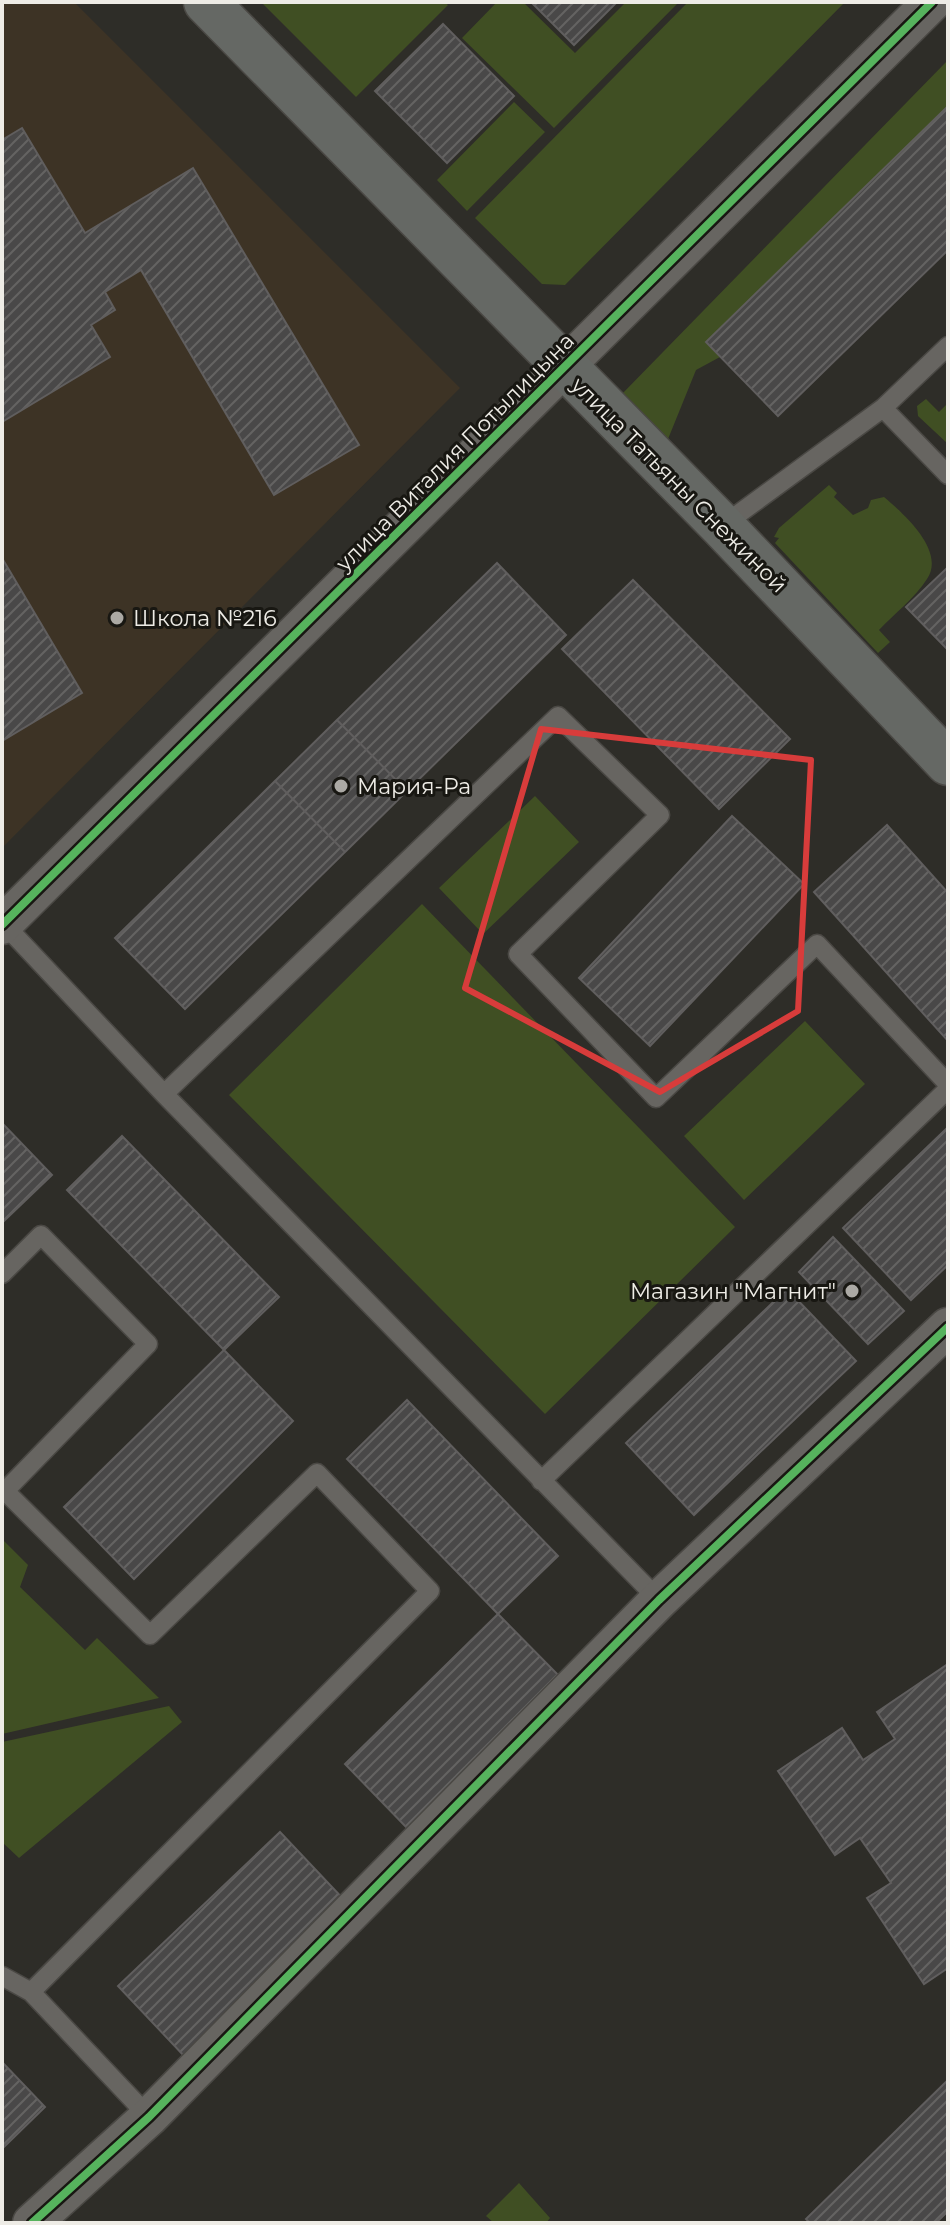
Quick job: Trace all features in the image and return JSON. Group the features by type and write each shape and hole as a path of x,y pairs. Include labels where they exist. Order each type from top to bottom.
{"street":[{"name":"улица Татьяны Снежиной","path":"206,2 722,526 948,763"},
{"name":"улица Виталия Потылицына","path":"3,924 932,2"},
{"path":"32,2223 149,2117 659,1600 948,1327"}],"lane":[{"path":"722,526 883,408 948,346"},
{"path":"883,408 948,475"},
{"path":"164,1094 558,716 660,815 518,954 656,1098 817,944 948,1086 541,1481"},
{"path":"3,924 164,1094 659,1600"},
{"path":"2,1274 41,1235 148,1344 5,1491 150,1635 317,1473 430,1591 31,1992"},
{"path":"2,1976 31,1992 149,2117"}],"highlighted area":[{"path":"541,729 811,760 798,1011 660,1092 465,988"}],"shaded area":[{"name":"Школа №216","path":"2,2 74,2 460,388 2,848"}],"green space":[{"path":"261,2 444,2 448,5 356,97"},
{"path":"497,2 523,2 575,53 626,2 679,2 554,128 462,38"},
{"path":"688,2 845,2 565,285 542,284 475,218"},
{"path":"948,60 948,106 706,342 720,357 696,370 666,444 622,394"},
{"path":"514,102 545,132 467,211 437,180"},
{"path":"926,399 939,412 948,403 948,444 918,416 917,406"},
{"path":"829,485 837,493 834,497 853,515 868,508 871,500 884,497 920,534 931,557 927,579 879,630 890,642 878,653 775,543 779,538 774,537 779,528"},
{"path":"535,796 579,842 483,934 439,888"},
{"path":"422,904 735,1227 545,1414 229,1095"},
{"path":"805,1021 865,1084 744,1200 684,1136"},
{"path":"2,1539 28,1565 20,1587 85,1650 97,1638 159,1698 2,1734"},
{"path":"169,1706 182,1722 19,1858 2,1842 2,1742"},
{"path":"519,2183 550,2218 546,2223 494,2223 486,2216"}],"building":[{"path":"531,2 617,2 574,45"},
{"path":"443,24 514,96 447,163 375,91"},
{"path":"948,106 948,250 778,416 706,342"},
{"path":"22,128 85,233 193,168 359,445 274,495 141,270 105,292 115,310 91,325 110,357 2,422 2,140"},
{"path":"2,558 82,693 2,741"},
{"path":"497,563 566,635 407,791 337,720"},
{"path":"948,567 948,650 906,607"},
{"path":"633,580 790,739 719,809 562,649"},
{"name":"Мария-Ра","path":"337,720 407,791 345,852 275,781"},
{"path":"275,781 345,852 185,1009 115,938"},
{"path":"732,816 804,884 650,1046 579,978"},
{"path":"887,825 948,893 948,1041 814,892"},
{"path":"2,1123 52,1175 2,1223"},
{"path":"948,1127 948,1265 911,1300 843,1228"},
{"path":"122,1136 279,1297 224,1350 67,1190"},
{"name":"Магазин \"Магнит\"","path":"833,1237 904,1311 868,1344 799,1272"},
{"path":"787,1289 856,1361 694,1515 626,1443"},
{"path":"224,1350 293,1421 134,1579 64,1507"},
{"path":"407,1400 558,1556 498,1614 347,1459"},
{"path":"498,1614 564,1681 410,1831 345,1764"},
{"path":"948,1664 948,1968 924,1984 867,1898 891,1883 860,1838 835,1855 778,1771 842,1728 863,1760 895,1739 877,1712"},
{"path":"280,1832 348,1904 186,2058 118,1986"},
{"path":"2,2062 45,2107 2,2149"},
{"path":"948,2080 948,2211 936,2223 810,2223 806,2219"}],"cycle path":[{"path":"2,925 932,2"},
{"path":"32,2223 149,2117 659,1600 948,1327"}],"place":[{"name":"Школа №216","path":"117,618"},
{"name":"Мария-Ра","path":"341,786"},
{"name":"Магазин \"Магнит\"","path":"852,1291"}]}
